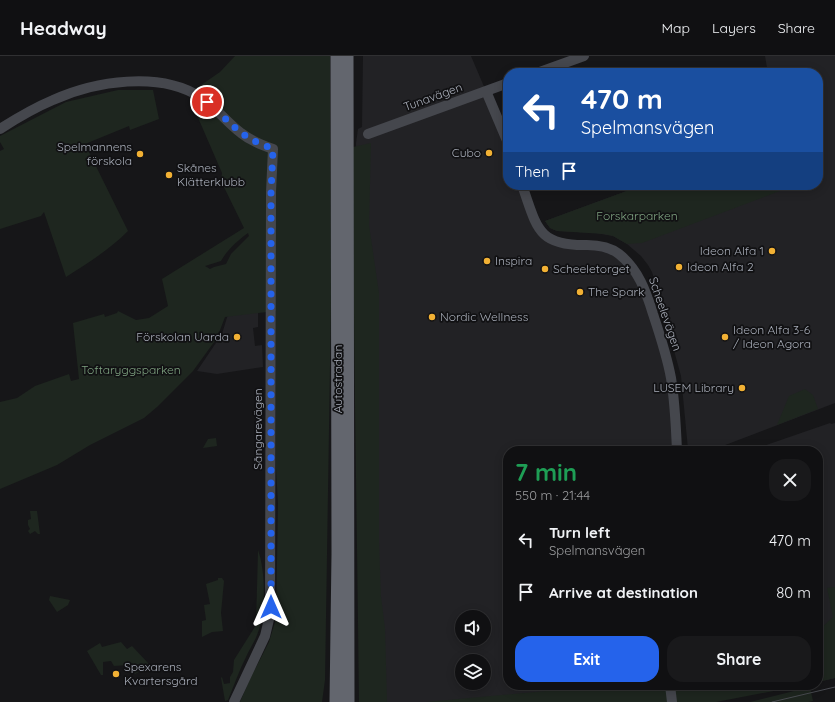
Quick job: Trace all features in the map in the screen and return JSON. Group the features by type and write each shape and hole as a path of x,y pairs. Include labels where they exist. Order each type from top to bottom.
{"highway":[{"name":"Autostradan","path":"336,702 342,153 342,128 337,56"},
{"name":"Autostradan","path":"342,128 347,56"},
{"name":"Autostradan","path":"342,153 348,702"},
{"path":"348,665 351,702"}],"street":[{"path":"551,68 584,56"},
{"name":"Sångarevägen","path":"0,129 32,110 67,94 98,86 118,83 148,82 181,88 198,96 240,132 252,140 273,149 271,192 270,623 234,702"},
{"name":"Tunavägen","path":"368,134 503,85"},
{"path":"486,92 503,131"},
{"name":"Scheelevägen","path":"524,190 536,223 544,235 561,244 597,245 609,249 618,253 635,270 643,285 652,310 671,378 674,399 677,446"},
{"path":"671,690 672,702"}],"shaded area":[{"path":"363,56 471,56 503,131 503,190 524,190 544,235 597,245 631,265 661,338 676,446 503,446 503,690 671,690 672,702 365,702 356,143 358,129 362,127"},
{"path":"765,56 835,56 835,403 723,446 688,446 681,376 656,285 648,265 641,256 627,244 613,236 596,233 557,231 550,228 545,221 629,190 823,190 823,68 767,68"},
{"name":"Förskolan Uarda","path":"258,308 258,327 253,328 255,346 262,345 263,367 217,374 197,371 222,334 229,311"},
{"path":"830,423 835,423 835,678 823,681 823,446 763,446"}],"green space":[{"name":"Toftaryggsparken","path":"235,56 330,56 331,303 325,680 322,702 240,702 269,642 276,619 278,503 276,469 276,311 225,317 217,338 193,371 144,418 90,445 57,465 0,489 0,402 17,398 35,386 69,374 71,381 79,379 73,323 104,314 105,317 117,313 118,311 136,320 149,318 168,306 162,279 244,228 221,181 222,173 193,106 191,92 220,72","holes":["248,233 249,236 231,254 226,264 210,269 205,266 221,261 236,242"]},
{"path":"118,90 153,90 159,119 130,130 129,126 85,144 128,231 106,250 66,277 44,212 41,216 0,229 0,151 4,149 0,142 0,136 66,102"},
{"path":"371,143 369,225 379,293 379,543 381,597 385,628 387,702 359,702 354,355 353,147"},
{"name":"Forskarparken","path":"629,190 782,190 642,243 627,244 613,236 604,234 557,231 550,228 545,221"},
{"path":"805,389 813,395 818,409 777,425 789,396"},
{"path":"216,438 217,446 203,448 208,439"},
{"path":"30,511 37,511 40,534 35,531 30,534 28,531 30,529 28,520 31,519"},
{"path":"258,550 261,559 264,581 260,626 228,700 225,701 221,678 222,677 224,684 230,683 234,660 256,625"},
{"path":"218,578 222,578 224,581 221,613 223,631 212,632 202,637 202,621 206,620 204,605 210,604 206,584 218,580"},
{"path":"835,587 835,678 823,681 823,626 833,617 827,588"},
{"path":"50,596 70,600 68,605 57,612 49,600"},
{"path":"121,642 127,649 132,646 148,663 147,667 135,674 128,665 114,666 111,661 103,662 103,675 101,675 87,651 100,643 102,647"},
{"path":"557,690 779,690 716,702 426,702"},
{"path":"798,690 811,690 813,701 808,702 750,702"}],"tram line":[{"path":"823,690 835,687"},
{"path":"772,702 822,690"}],"place":[{"name":"Cubo","path":"489,153"},
{"name":"Spelmannens förskola","path":"140,154"},
{"name":"Skånes Klätterklubb","path":"169,175"},
{"name":"Ideon Alfa 1","path":"772,251"},
{"name":"Inspira","path":"487,261"},
{"name":"Ideon Alfa 2","path":"679,267"},
{"name":"Scheeletorget","path":"545,269"},
{"name":"The Spark","path":"580,292"},
{"name":"Nordic Wellness","path":"432,317"},
{"name":"Förskolan Uarda","path":"237,337"},
{"name":"Ideon Alfa 3-6 / Ideon Agora","path":"725,337"},
{"name":"LUSEM Library","path":"742,388"},
{"name":"Spexarens Kvartersgård","path":"116,674"}],"route":[{"path":"207,102 240,132 260,145 273,149 271,192 271,607"}]}
